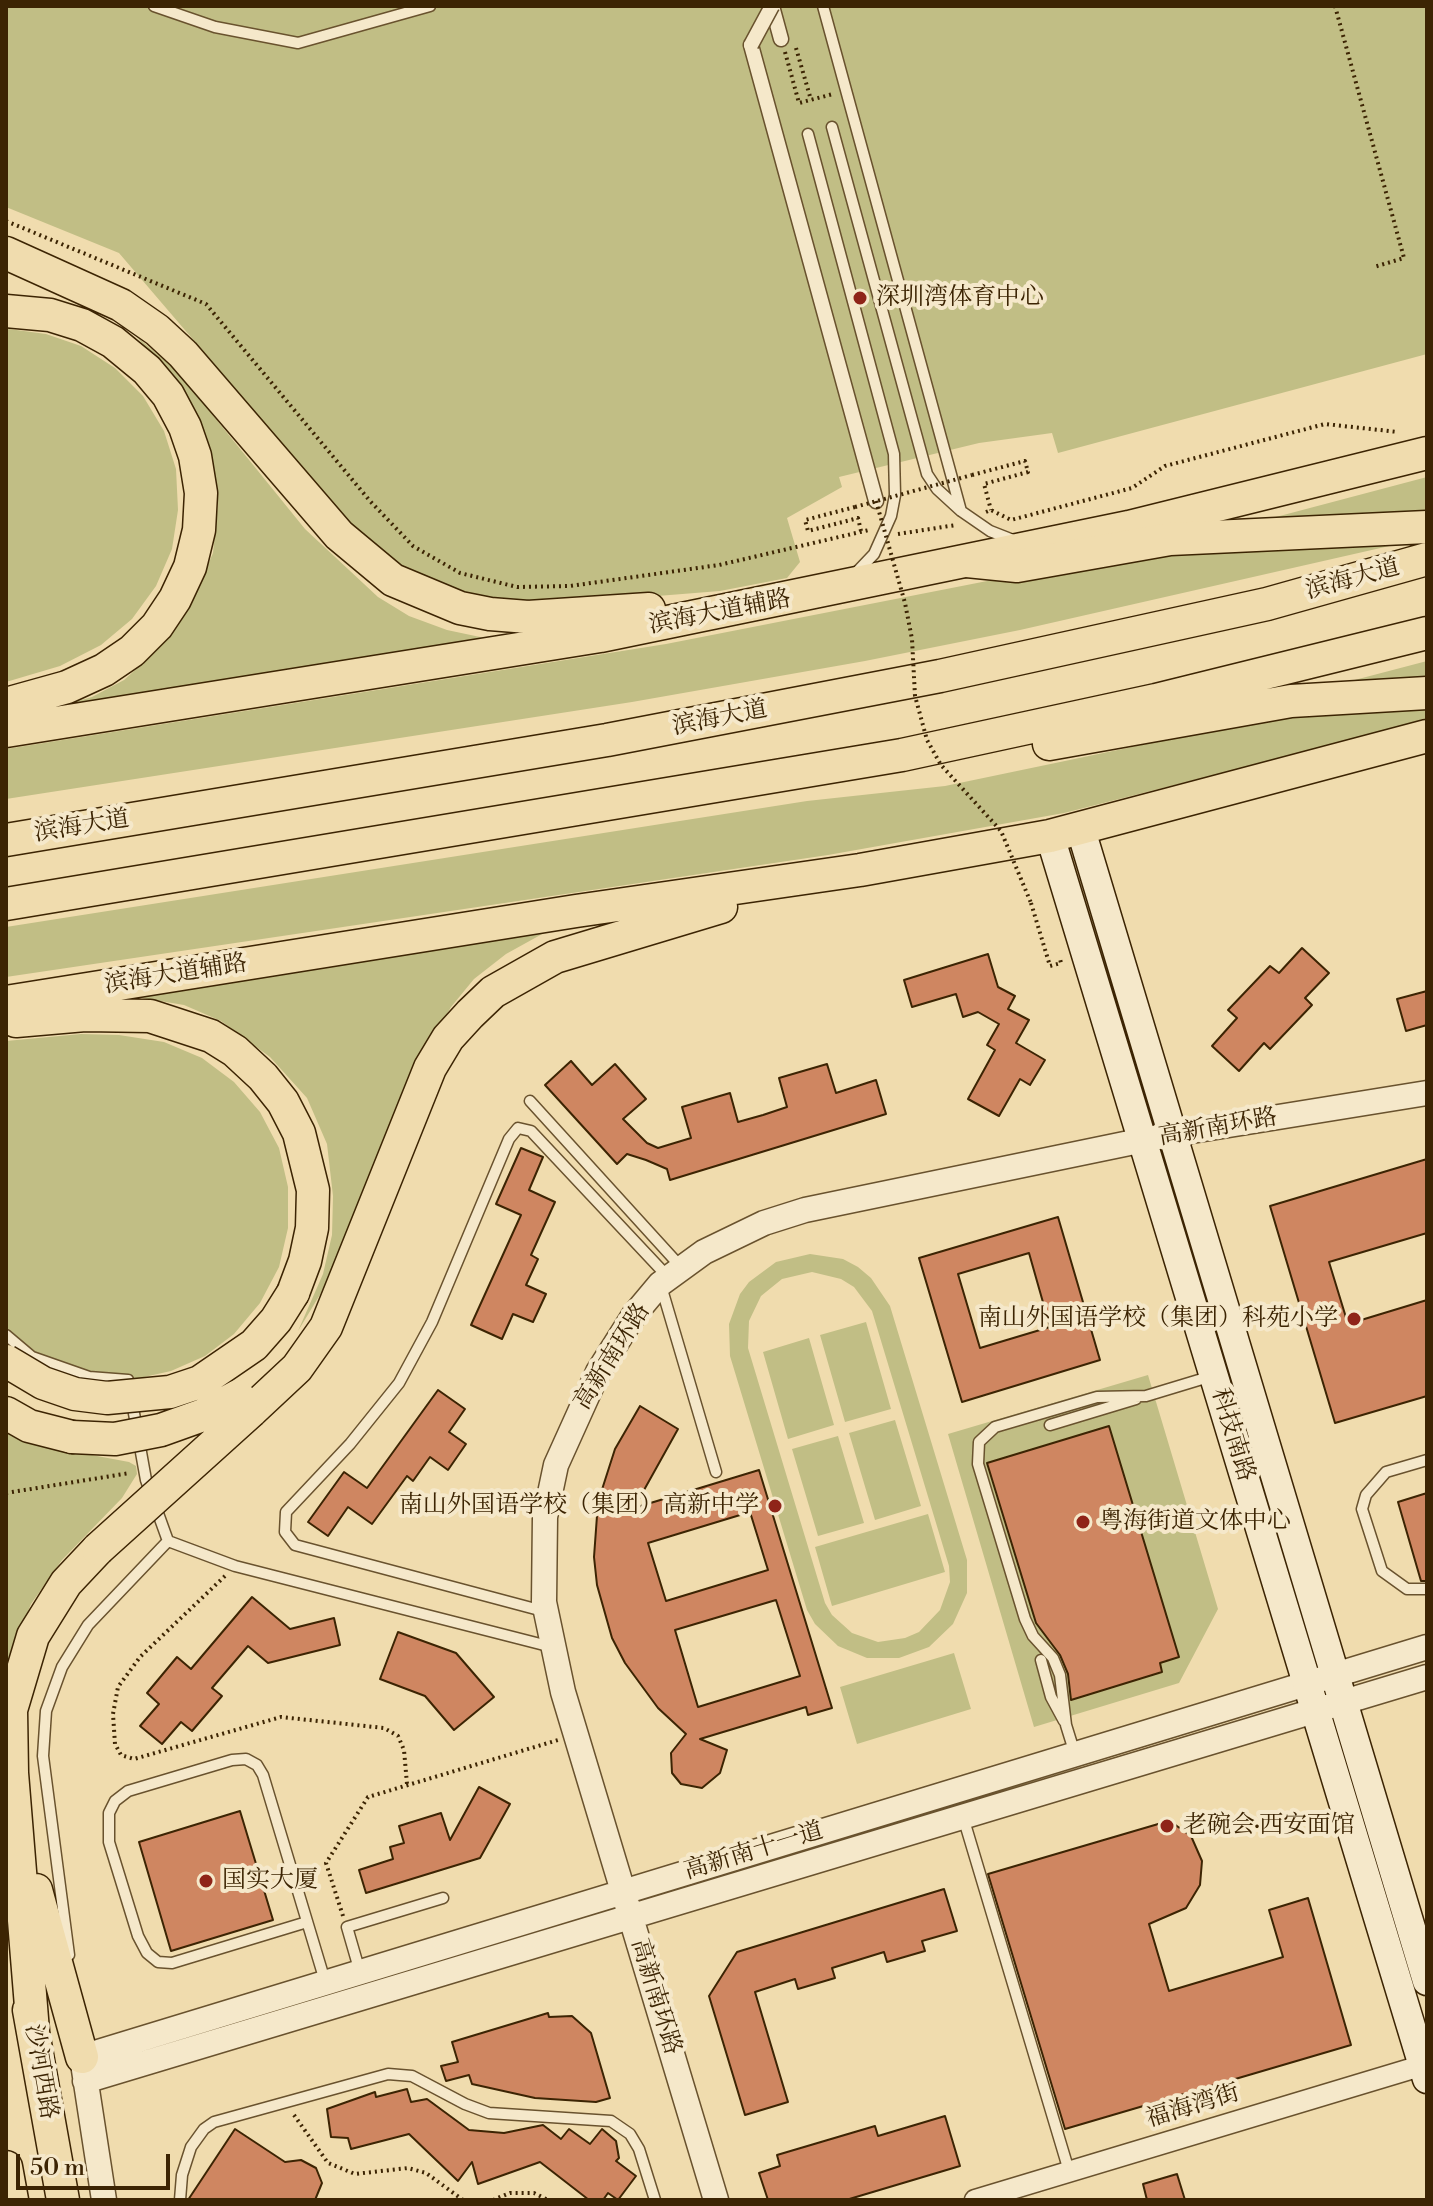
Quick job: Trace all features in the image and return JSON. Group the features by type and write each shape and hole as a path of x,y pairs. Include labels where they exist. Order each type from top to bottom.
{"main road":[{"path":"6,253 121,305 157,330 191,363 339,535 365,561 419,594 460,608 528,617 804,596"},
{"path":"6,278 46,281 83,289"},
{"path":"6,311 50,315 82,325 125,351 147,370 168,395 185,427 195,456 201,493 199,530 190,567 175,599 157,626 132,651 104,670 67,687 6,704"},
{"name":"滨海大道辅路","path":"6,731 600,636 1038,546 1427,453"},
{"path":"967,561 1017,566 1170,539 1427,527"},
{"name":"滨海大道","path":"6,840 607,740 967,671 1253,607 1427,559"},
{"path":"6,904 902,755 1156,700 1427,633"},
{"path":"902,755 1061,743 1291,701 1427,693"},
{"name":"滨海大道辅路","path":"6,1002 560,913 860,870 1066,833 1427,736"},
{"name":"科技南路","path":"1066,833 1173,1134 1427,1981"},
{"name":"科技南路","path":"1066,833 1143,1141 1426,2070"},
{"path":"33,2031 12,1773 11,1710 33,1636 66,1583 98,1549 245,1404 313,1348 337,1305 430,1068 448,1038 493,992 523,973 595,943 860,870"},
{"path":"6,1022 85,1015 150,1016 181,1024 235,1051 263,1077 299,1133 313,1190 312,1228 305,1261 293,1293 276,1320 254,1345 200,1382 170,1392 107,1398 75,1394 43,1383 6,1361"},
{"path":"6,1413 29,1426 72,1437 115,1439 161,1430 245,1404"},
{"path":"12,1773 38,1899 83,2069"},
{"name":"沙河西路","path":"6,1897 63,2200"},
{"path":"6,2167 12,2200"}],"street":[{"path":"772,6 788,40"},
{"path":"772,6 751,45 876,501"},
{"name":"高新南环路","path":"716,2200 576,1735 552,1647 546,1611 542,1560 545,1517 556,1465 598,1372 634,1315 670,1276 728,1238 805,1210 1173,1134 1427,1093"},
{"name":"高新南十一道","path":"83,2069 360,1972 1427,1647"},
{"name":"高新南十一道","path":"83,2069 631,1916 1427,1677"},
{"path":"83,2069 104,2200"},
{"name":"福海湾街","path":"975,2200 1426,2070"}],"lane":[{"path":"154,6 215,27 298,43 430,6"},
{"path":"823,6 961,511"},
{"path":"832,127 922,460 937,489 961,511 990,531 1038,546"},
{"path":"808,134 890,433 895,477 891,516 874,554 837,589"},
{"path":"530,1101 670,1276 716,1472"},
{"path":"546,1611 295,1545 285,1532 286,1512 350,1444 399,1383 432,1322 509,1139 518,1128 531,1131 670,1276"},
{"path":"6,1335 32,1357 89,1377 128,1380 144,1470 168,1541"},
{"path":"1050,1425 1214,1376"},
{"path":"1075,1754 1066,1725 1060,1675 1053,1658 1028,1628 978,1464 977,1448 982,1437 995,1427 1107,1394 1146,1396"},
{"path":"1427,1460 1386,1472 1374,1482 1362,1509 1382,1571 1407,1589 1427,1589"},
{"path":"168,1541 235,1566 552,1647"},
{"path":"83,2069 43,1756 46,1711 62,1667 88,1625 168,1541"},
{"path":"1041,1660 1051,1697 1066,1725"},
{"path":"307,1922 172,1963 158,1962 147,1953 138,1936 109,1842 109,1813 115,1801 128,1791 232,1760 246,1759 257,1765 307,1922 326,1983"},
{"path":"963,1817 1069,2171"},
{"path":"360,1972 347,1927 443,1898"},
{"path":"180,2200 187,2160 204,2129 226,2118 280,2101 374,2075 400,2074 489,2113 611,2121 630,2134 639,2149 655,2200"}],"path":[{"path":"1335,6 1404,258 1374,267"},
{"path":"788,40 811,100"},
{"path":"788,40 799,103 847,90"},
{"path":"6,221 206,304 370,501 413,546 460,573 517,587 544,586 719,565 874,529"},
{"path":"861,532 858,518 808,531 805,520 1025,461 1028,472 984,484 991,510 1011,520 1132,488 1165,466 1325,424 1403,432"},
{"path":"876,501 905,603 922,726 941,765 992,818 1009,844 1050,966 1061,963 1057,949"},
{"path":"905,535 956,525"},
{"path":"6,1493 144,1470"},
{"path":"235,1566 140,1657 118,1687 113,1714 115,1744 121,1755 134,1759 281,1717 384,1728 398,1736 404,1750 407,1784"},
{"path":"347,1927 326,1863 368,1797 576,1735"},
{"path":"280,2101 292,2112 328,2163 355,2174 408,2168 426,2173 463,2200"},
{"path":"493,2200 510,2193 534,2193 548,2200"}],"shaded area":[{"name":"深圳湾体育中心","path":"6,6 1427,6 1427,354 1058,453 1052,433 979,443 839,477 842,487 787,518 800,562 787,578 720,591 557,604 462,599 392,562 356,530 119,253 6,207"},
{"path":"6,330 46,334 81,346 115,368 143,396 164,431 176,469 178,510 172,549 156,586 132,619 101,645 60,666 6,682"},
{"path":"135,335 177,371 305,529 378,597 409,616 447,630 499,641 41,712 92,697 124,680 154,653 191,604 213,553 218,503 209,452 175,381"},
{"path":"1427,477 1427,511 1257,522"},
{"path":"1420,539 1020,630 865,661 632,702 6,799 6,749 666,644 1130,553"},
{"path":"1427,661 1427,680 1347,682"},
{"path":"1427,708 1427,721 1064,813 828,855 6,977 6,927 807,801 945,786 1295,713"},
{"path":"553,928 506,954 474,979 451,1007 402,1093 327,1283 298,1331 323,1274 332,1235 333,1196 327,1144 307,1098 270,1057 221,1021 184,1005 124,995"},
{"path":"81,1034 119,1035 164,1042 202,1058 234,1082 260,1112 279,1148 288,1187 288,1228 279,1267 260,1303 234,1334 205,1356 171,1371 135,1379 98,1379 62,1371 6,1340 6,1041"},
{"path":"810,1254 843,1259 871,1278 890,1306 967,1560 967,1593 953,1624 929,1647 899,1658 867,1658 838,1646 815,1624 807,1610 730,1356 729,1324 740,1294 749,1282 776,1262","holes":["812,1272 841,1279 854,1287 872,1311 949,1566 950,1582 940,1610 919,1632 905,1638 878,1642 852,1633 832,1615 825,1603 748,1348 749,1321 761,1296 782,1279"]},
{"path":"866,1322 891,1409 845,1422 820,1335"},
{"path":"809,1338 834,1425 788,1439 763,1352"},
{"name":"粤海街道文体中心","path":"1148,1375 1218,1609 1179,1683 1034,1727 948,1434"},
{"path":"895,1420 921,1506 875,1520 849,1433"},
{"path":"6,1431 49,1447 129,1462 136,1466 137,1474 122,1498 62,1560 31,1604 6,1667"},
{"path":"838,1436 864,1523 818,1536 792,1449"},
{"path":"928,1514 945,1572 832,1606 815,1547"},
{"path":"954,1653 971,1709 857,1744 840,1687"}],"building":[{"path":"1302,948 1329,973 1305,998 1312,1005 1270,1049 1264,1043 1239,1071 1212,1046 1237,1018 1228,1010 1270,966 1279,973"},
{"path":"988,954 998,987 1015,996 1008,1009 1029,1020 1016,1043 1045,1060 1030,1085 1020,1079 999,1116 968,1099 995,1050 987,1045 999,1024 978,1012 963,1017 956,994 912,1007 904,980"},
{"path":"1427,991 1427,1025 1406,1031 1397,999"},
{"path":"571,1061 592,1085 615,1064 646,1099 623,1119 647,1143 658,1148 691,1138 682,1107 730,1093 738,1122 763,1115 787,1107 779,1078 827,1064 836,1093 876,1080 886,1114 670,1180 667,1169 627,1154 617,1164 545,1085"},
{"path":"521,1148 543,1157 529,1190 555,1202 531,1255 538,1259 526,1285 546,1294 533,1322 513,1314 502,1339 471,1325 521,1215 496,1204"},
{"path":"1427,1159 1427,1233 1329,1262 1348,1324 1427,1300 1427,1396 1335,1423 1270,1206"},
{"path":"1058,1217 1100,1360 962,1402 919,1258","holes":["1029,1253 1050,1327 980,1348 958,1274"]},
{"path":"438,1390 465,1409 449,1432 466,1444 448,1470 430,1457 413,1481 407,1476 372,1524 348,1507 328,1536 308,1522 344,1472 367,1488"},
{"path":"640,1406 678,1429 634,1508 759,1470 832,1708 808,1715 806,1707 700,1739 727,1750 720,1773 702,1788 681,1784 672,1773 671,1753 686,1734 658,1708 625,1663 612,1638 597,1585 594,1557 598,1502 615,1449","holes":["750,1512 768,1570 666,1601 648,1543","776,1600 800,1676 698,1707 675,1630"]},
{"path":"1109,1426 1179,1657 1160,1663 1162,1672 1071,1700 1068,1674 1060,1655 1036,1623 987,1463"},
{"path":"1427,1493 1427,1581 1421,1581 1398,1502"},
{"path":"252,1597 290,1629 334,1618 340,1645 268,1663 248,1646 212,1688 222,1696 192,1731 181,1722 162,1744 140,1726 159,1704 147,1693 177,1657 191,1669"},
{"path":"398,1632 456,1653 494,1697 454,1730 425,1696 380,1679"},
{"path":"479,1787 510,1804 480,1858 366,1893 359,1870 393,1859 390,1847 404,1843 399,1826 441,1813 450,1840"},
{"name":"国实大厦","path":"240,1811 273,1920 171,1951 139,1842"},
{"path":"1165,1822 1174,1824 1191,1836 1202,1861 1200,1885 1186,1908 1149,1924 1169,1991 1283,1957 1269,1910 1308,1898 1351,2045 1065,2129 988,1874"},
{"path":"944,1889 957,1931 922,1941 925,1951 887,1962 884,1952 832,1968 835,1978 798,1989 795,1979 755,1992 788,2102 745,2115 709,1996 737,1952"},
{"path":"548,2013 549,2017 572,2016 591,2033 610,2098 596,2102 535,2098 472,2084 469,2075 446,2081 441,2066 458,2062 452,2042"},
{"path":"407,2089 411,2102 427,2099 469,2130 504,2133 543,2125 561,2139 569,2129 590,2144 602,2129 616,2141 619,2158 616,2161 636,2176 618,2200 608,2193 603,2200 589,2200 540,2162 478,2184 472,2162 458,2181 409,2134 351,2149 348,2138 331,2137 327,2109 375,2092 376,2097"},
{"path":"945,2116 960,2166 846,2200 768,2200 759,2173 780,2166 777,2155 875,2126 878,2136"},
{"path":"235,2129 285,2162 301,2160 316,2168 322,2183 315,2200 188,2200"},
{"path":"1177,2174 1185,2200 1147,2200 1143,2184"}],"place":[{"name":"深圳湾体育中心","path":"860,298"},
{"name":"南山外国语学校（集团）科苑小学","path":"1354,1319"},
{"name":"南山外国语学校（集团）高新中学","path":"775,1506"},
{"name":"粤海街道文体中心","path":"1083,1522"},
{"name":"老碗会·西安面馆","path":"1167,1826"},
{"name":"国实大厦","path":"206,1881"}]}
